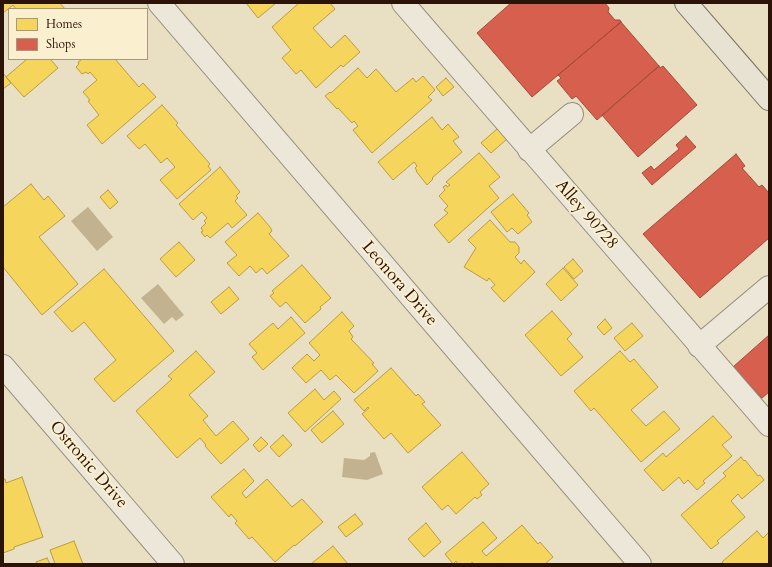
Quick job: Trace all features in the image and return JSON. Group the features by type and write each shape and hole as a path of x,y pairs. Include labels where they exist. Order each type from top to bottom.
{"main road":[{"path":"686,3 769,100"}],"street":[{"name":"Leonora Drive","path":"159,3 640,564"},
{"name":"Alley 90728","path":"403,3 769,425"},
{"path":"529,150 572,114"},
{"path":"699,346 769,287"},
{"name":"Ostronic Drive","path":"3,366 173,564"}],"shaded area":[{"path":"88,207 113,237 97,251 71,221"},
{"path":"158,284 184,315 176,321 172,317 164,324 141,298"},
{"path":"375,452 383,474 367,480 342,477 344,458 364,460 370,456 370,453"}],"building: Homes":[{"path":"3,3 60,3 64,8 15,8 13,5 3,13"},
{"path":"246,3 276,3 258,18"},
{"path":"299,3 330,3 335,9 313,28 331,48 345,35 360,52 343,67 341,65 316,88 301,70 296,74 282,58 291,50 272,27"},
{"path":"26,60 51,60 58,68 24,97 6,77"},
{"path":"81,60 116,60 139,87 143,83 156,97 102,144 87,125 99,115 83,92 97,80 90,72 88,74 86,72 82,74 76,67 79,64 78,62"},
{"path":"358,68 367,78 376,69 396,92 413,78 416,82 423,76 435,90 428,97 432,100 372,153 353,130 358,126 354,121 352,123 325,96 330,92 331,93"},
{"path":"3,73 11,83 3,89"},
{"path":"446,78 454,87 443,96 436,87"},
{"path":"162,105 178,123 176,125 210,164 208,166 211,170 177,199 160,180 175,167 167,158 161,163 145,144 139,149 127,136"},
{"path":"432,117 442,130 448,124 459,137 453,141 462,152 432,178 433,179 427,185 416,171 415,168 417,166 414,162 393,180 378,162"},
{"path":"497,129 507,139 491,153 481,143"},
{"path":"479,153 500,177 489,186 499,198 449,243 434,225 448,213 444,210 448,206 439,196 445,190 443,187 450,185 446,182"},
{"path":"220,167 240,192 236,196 238,198 235,201 247,215 232,228 228,223 210,238 207,235 205,237 201,232 203,231 201,228 206,223 204,221 207,218 202,212 193,220 179,204"},
{"path":"31,184 44,200 48,196 65,216 39,237 78,284 42,315 3,267 3,207"},
{"path":"108,190 118,202 110,209 100,197"},
{"path":"513,194 529,213 527,215 532,222 518,234 512,228 507,232 491,212"},
{"path":"258,213 270,227 272,231 269,234 289,256 267,274 262,268 256,273 250,266 239,276 227,263 237,255 225,242"},
{"path":"490,220 510,242 515,242 519,247 519,253 515,257 521,264 524,260 535,272 504,302 491,288 495,285 489,278 487,281 464,267 476,248 468,240"},
{"path":"179,242 195,260 176,277 160,259"},
{"path":"573,259 583,271 574,279 564,267"},
{"path":"302,265 331,298 305,323 286,302 280,307 270,296 274,293 272,291"},
{"path":"563,268 578,285 561,301 546,284"},
{"path":"104,269 174,351 114,402 94,379 116,360 84,322 72,332 54,312"},
{"path":"229,287 239,299 221,314 211,302"},
{"path":"552,311 572,334 567,339 583,357 561,376 525,335"},
{"path":"342,312 354,326 349,331 353,337 351,339 374,363 372,364 378,371 354,393 336,375 330,380 321,370 306,383 292,368 307,354 314,361 320,355 309,343"},
{"path":"291,317 305,333 263,370 252,357 257,353 249,344 273,323 278,329"},
{"path":"605,319 612,328 604,335 597,327"},
{"path":"632,323 643,336 625,351 614,338"},
{"path":"196,351 215,372 189,395 208,416 203,420 216,436 233,421 249,439 221,464 200,438 177,458 136,411 172,379 168,376"},
{"path":"620,351 630,362 634,359 658,387 631,410 646,426 664,411 680,429 641,462 594,408 591,411 574,391"},
{"path":"391,368 416,396 418,394 425,402 422,404 441,425 408,453 391,433 384,439 362,414 369,408 368,407 364,411 354,400"},
{"path":"315,389 324,400 334,391 341,399 305,432 288,413"},
{"path":"333,411 344,424 322,443 311,430"},
{"path":"713,416 732,437 722,445 732,456 703,481 705,483 697,490 688,480 684,484 679,477 663,491 644,470 663,453 666,457"},
{"path":"283,435 292,445 279,457 270,447"},
{"path":"261,437 268,444 259,452 253,445"},
{"path":"462,452 489,484 480,492 482,495 477,499 475,497 456,514 448,505 442,510 422,487"},
{"path":"741,457 758,476 760,475 764,480 742,499 738,494 731,501 745,517 717,541 719,543 711,549 681,515 726,476 723,473"},
{"path":"244,469 254,481 242,493 246,498 267,479 292,507 302,499 323,522 275,562 252,537 249,539 235,523 237,521 231,514 229,517 211,497"},
{"path":"22,477 43,537 14,547 14,549 3,553 3,479 5,479 6,483"},
{"path":"355,514 363,524 346,537 338,527"},
{"path":"483,522 497,538 482,551 486,556 522,525 538,544 540,542 553,557 545,564 474,564 472,562 471,564 458,564 456,561 453,564 445,554"},
{"path":"426,523 441,542 424,557 408,539"},
{"path":"757,531 763,538 769,532 769,564 723,564 722,562"},
{"path":"74,541 83,564 55,564 50,550"},
{"path":"333,546 348,564 311,564"},
{"path":"47,558 50,564 37,564 36,562"}],"building: Shops":[{"path":"511,3 605,3 609,8 608,12 615,20 620,20 621,22 532,97 477,33"},
{"path":"621,22 659,66 597,120 576,96 572,99 557,81 561,78 558,75"},
{"path":"659,66 660,68 663,66 697,105 638,157 602,115"},
{"path":"686,136 696,147 652,185 642,173 651,166 654,170 679,149 676,145"},
{"path":"736,154 745,166 742,168 759,187 762,185 769,193 769,238 700,298 643,234"},
{"path":"769,335 769,392 762,398 733,367"}]}
